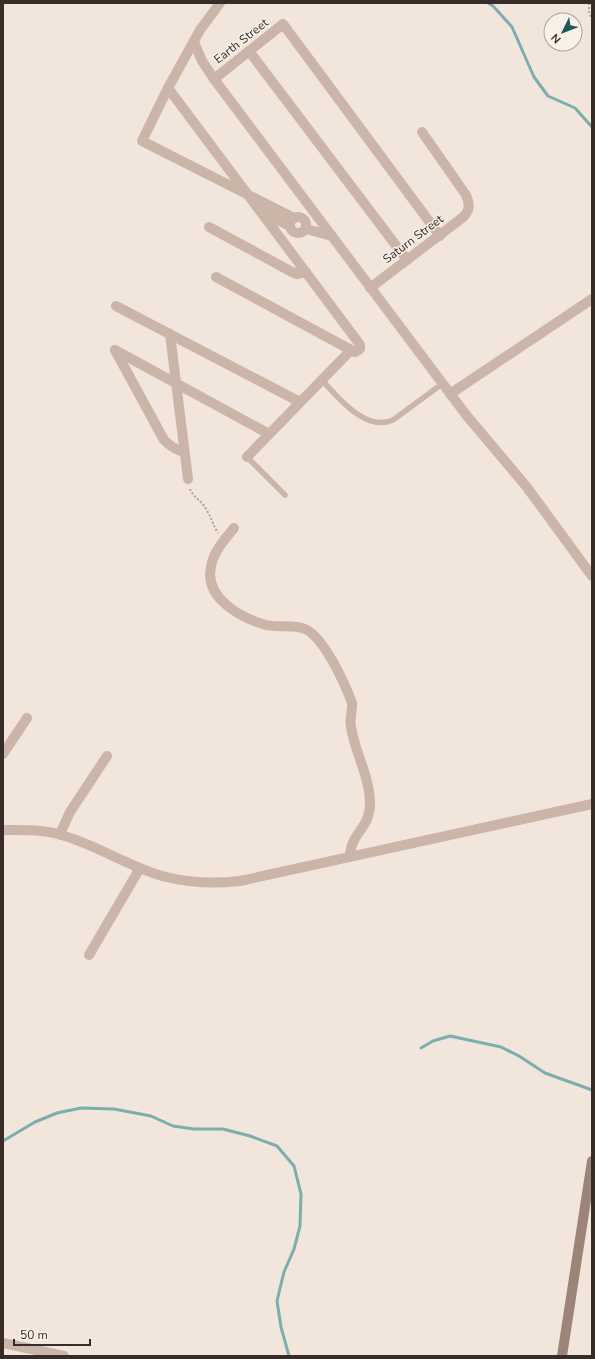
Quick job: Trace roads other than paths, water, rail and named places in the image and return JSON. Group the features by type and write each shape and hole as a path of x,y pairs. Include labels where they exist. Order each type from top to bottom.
{"street":[{"path":"220,3 207,20 194,42 168,88 142,141 249,196 292,222"},
{"name":"Earth Street","path":"214,79 283,24 440,236"},
{"path":"194,42 202,61 214,79 442,384 526,486 592,576"},
{"path":"248,51 407,260"},
{"path":"168,88 360,345 360,349 358,351 351,350 216,277"},
{"name":"Saturn Street","path":"370,288 440,236 467,214 469,208 469,202 466,195 422,132"},
{"path":"261,212 292,222"},
{"path":"315,213 306,225 304,232 297,233 291,229 292,222 300,217 306,225 332,236"},
{"path":"209,227 292,272 297,274 306,272"},
{"path":"450,394 592,299"},
{"path":"116,306 300,402"},
{"path":"170,334 188,479"},
{"path":"184,452 177,450 164,440 115,350 269,434"},
{"path":"247,457 351,350"},
{"path":"234,528 214,557 210,567 210,578 219,597 236,613 248,619 267,625 305,629 313,634 334,665 352,703 353,709 350,719 351,728 365,771 370,805 369,817 366,824 351,843 350,857"},
{"path":"3,754 27,718"},
{"path":"60,834 70,812 107,756"},
{"path":"3,830 35,831 60,834 92,846 140,868 166,877 216,884 240,882 592,804"},
{"path":"89,954 140,868"},
{"path":"562,1356 592,1161"},
{"path":"3,1343 64,1356"}],"lane":[{"path":"322,380 342,402 354,412 375,422 385,424 393,420 442,384"},
{"path":"247,457 285,495"}],"waterway":[{"path":"488,3 493,6 512,27 534,77 548,96 575,108 592,127"},
{"path":"421,1048 433,1041 450,1036 501,1047 519,1056 545,1073 592,1090"},
{"path":"3,1141 35,1122 57,1113 81,1108 114,1109 151,1116 173,1126 194,1129 223,1129 250,1136 277,1146 294,1166 301,1194 300,1226 294,1249 284,1272 277,1301 281,1327 289,1356"}]}
